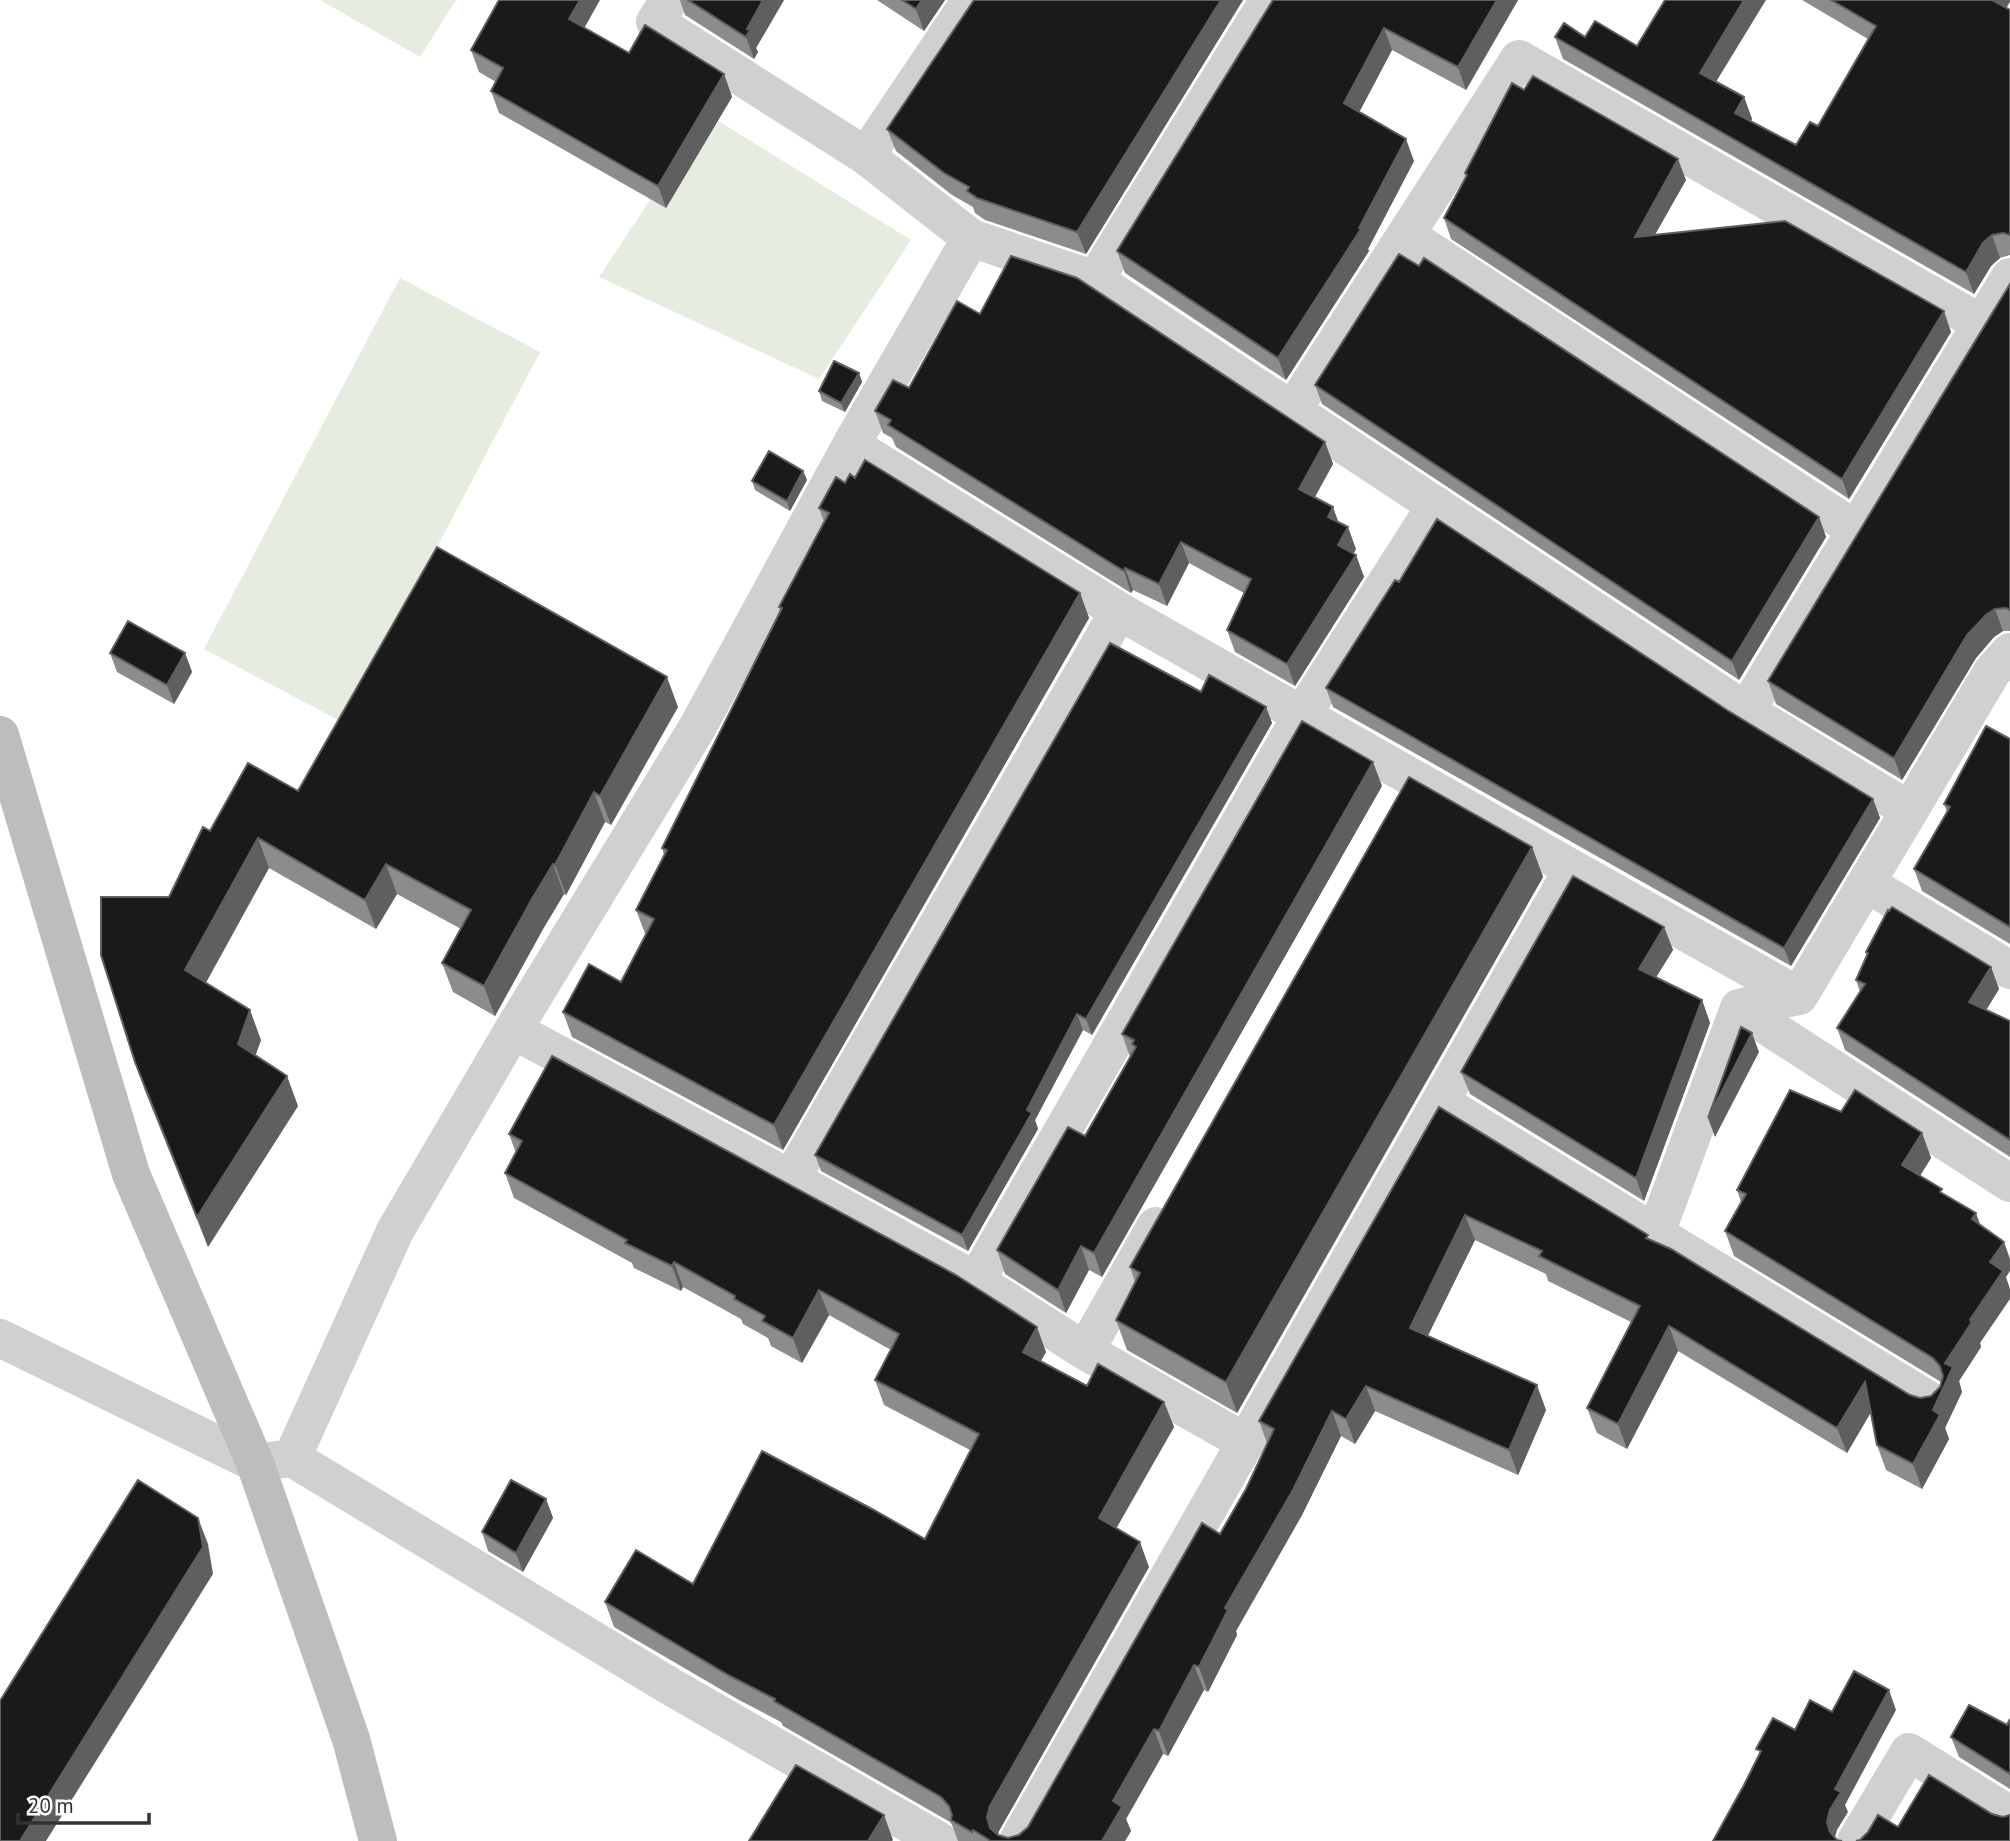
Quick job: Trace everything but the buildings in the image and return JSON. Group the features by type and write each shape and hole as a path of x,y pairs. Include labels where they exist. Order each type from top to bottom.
{"main road":[{"path":"0,735 131,1174 255,1463 351,1739 378,1841"}],"street":[{"path":"669,0 655,22 866,156 971,238 1095,280 1746,711 1909,810"},
{"path":"866,156 971,0"},
{"path":"1095,280 1269,0"},
{"path":"1293,411 1519,59 1982,324"},
{"path":"1406,235 1856,530"},
{"path":"292,1458 395,1231 696,728 851,445 971,238"},
{"path":"1746,711 2010,277"},
{"path":"851,445 1119,611 1302,715 1405,789 1573,869 1799,996"},
{"path":"976,1281 1302,715 1436,505"},
{"path":"791,1179 1119,611"},
{"path":"1740,1008 1799,996 1909,810 2004,669"},
{"path":"1018,1841 1573,869"},
{"path":"1866,883 2010,970"},
{"path":"1740,1008 2010,1183"},
{"path":"1656,1233 1740,1008"},
{"path":"513,1030 976,1281 1085,1351 1245,1442"},
{"path":"1440,1102 1930,1401"},
{"path":"1085,1351 1174,1196"},
{"path":"0,1338 255,1463 292,1458 656,1678 939,1841"},
{"path":"1856,1841 1909,1752 2010,1815"}],"shaded area":[{"path":"320,0 456,0 420,57"},
{"path":"707,114 911,240 819,379 599,277"},
{"path":"400,278 540,352 344,723 204,649"}]}
